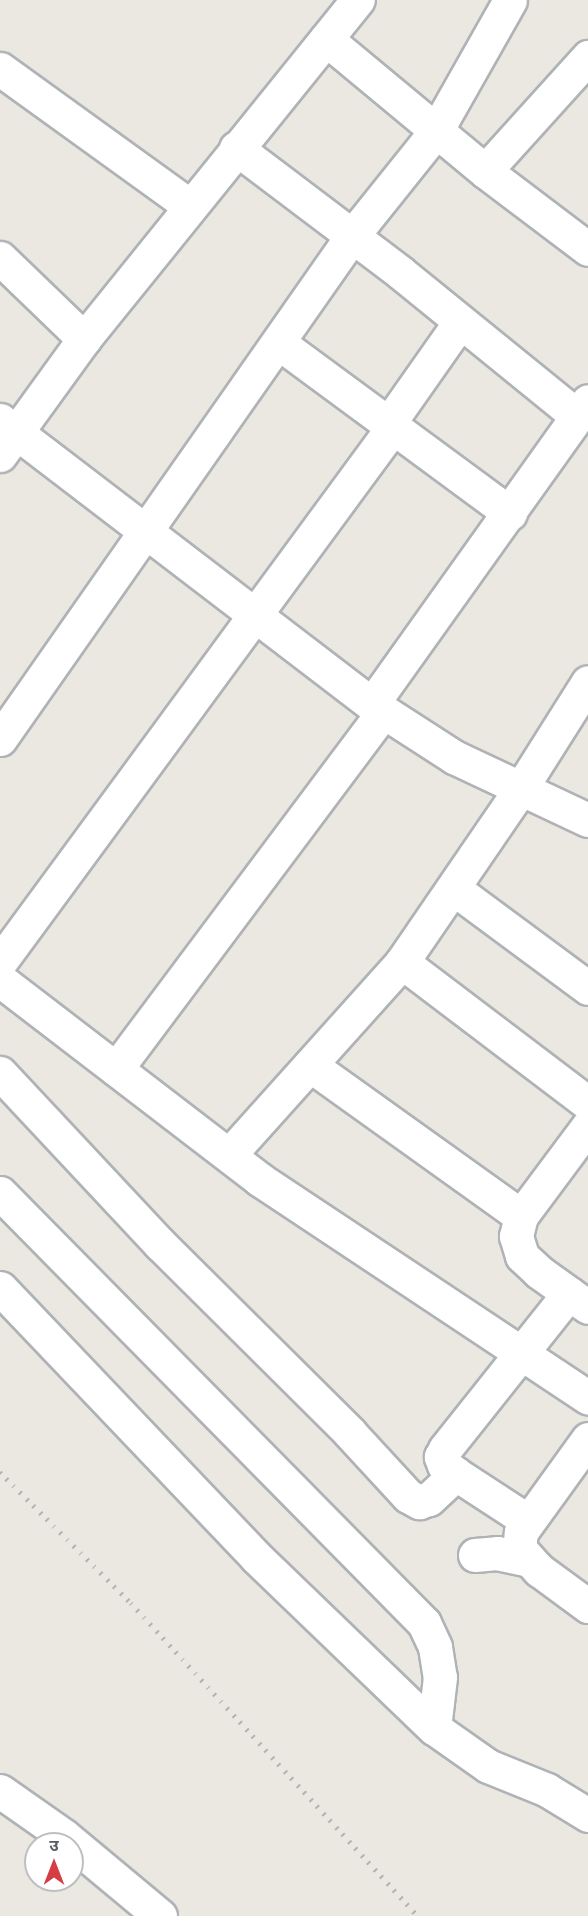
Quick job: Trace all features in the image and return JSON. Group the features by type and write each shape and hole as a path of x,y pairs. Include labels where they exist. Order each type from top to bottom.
{"street":[{"path":"0,739 147,533 352,236 436,131 510,0"},
{"path":"588,249 436,131 337,14 236,148 5,436 147,533 377,708 454,757 588,820"},
{"path":"485,171 588,57"},
{"path":"0,69 190,206"},
{"path":"116,1069 377,708 583,408 460,322 236,148"},
{"path":"0,258 84,339"},
{"path":"0,962 255,616 391,425 460,322"},
{"path":"279,343 510,513"},
{"path":"229,1155 402,962 521,788 588,682"},
{"path":"453,888 588,988"},
{"path":"402,962 588,1103"},
{"path":"0,980 229,1155 588,1398"},
{"path":"310,1065 521,1216"},
{"path":"0,1073 160,1244 341,1424 408,1496 419,1502 429,1498 456,1474"},
{"path":"528,1521 456,1474 444,1465 441,1457 521,1353 578,1300 522,1256 516,1236 521,1216 588,1125"},
{"path":"0,1192 424,1623 435,1647 440,1677 434,1728"},
{"path":"0,1288 256,1557 434,1728 488,1767 547,1790 588,1815"},
{"path":"588,1439 521,1532 519,1548 526,1558 588,1606"},
{"path":"475,1555 497,1553 526,1558"},
{"path":"0,1791 64,1836 160,1916"}],"railway":[{"path":"0,1472 131,1603 418,1916"}]}
